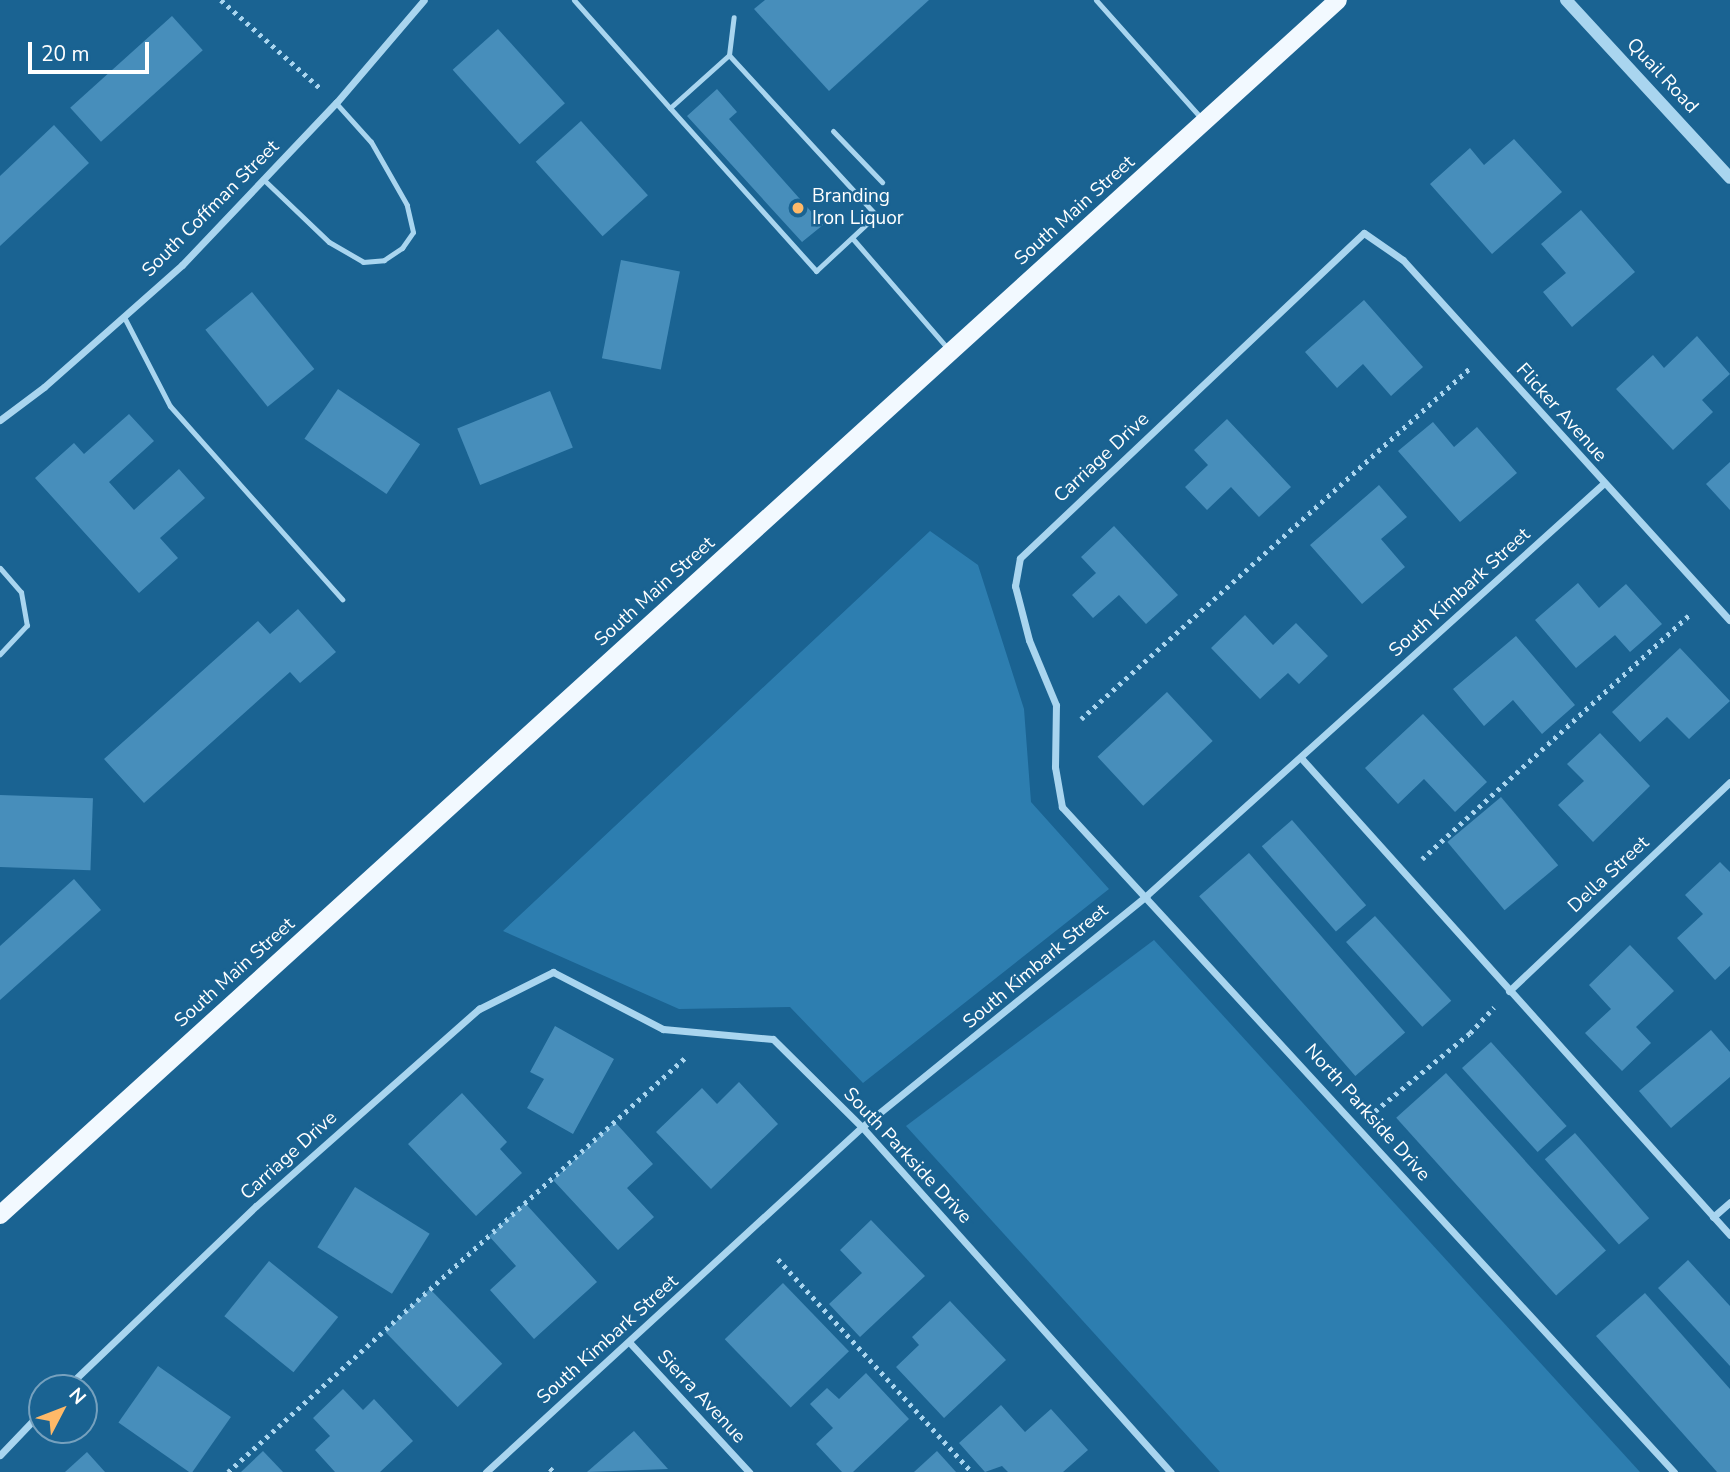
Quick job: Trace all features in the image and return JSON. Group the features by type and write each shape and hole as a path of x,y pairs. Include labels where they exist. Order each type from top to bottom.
{"main road":[{"name":"South Main Street","path":"0,1214 1204,122 1332,2"}],"street":[{"name":"South Coffman Street","path":"0,419 124,317 182,265 336,103 424,0"},
{"name":"Quail Road","path":"1566,0 1730,178"},
{"name":"Flicker Avenue","path":"1364,233 1403,260 1603,484 1730,620"},
{"name":"Carriage Drive","path":"1055,767 1056,705 1029,640 1015,586 1020,558 1364,233"},
{"name":"South Kimbark Street","path":"486,1472 630,1343 862,1127 1147,895 1302,759 1603,484"},
{"path":"1302,759 1730,1235"},
{"name":"North Parkside Drive","path":"1055,767 1062,807 1147,895 1675,1472"},
{"name":"Della Street","path":"1509,991 1730,782"},
{"name":"Carriage Drive","path":"81,1374 256,1206 479,1009 553,972"},
{"name":"South Parkside Drive","path":"553,972 663,1029 773,1039 862,1127 1171,1472"},
{"path":"1713,1217 1730,1202"},
{"name":"Sierra Avenue","path":"630,1343 749,1472"},
{"path":"0,1455 28,1426"}],"lane":[{"path":"574,0 816,271 876,215 729,55"},
{"path":"1096,0 1204,122"},
{"path":"670,108 729,55 734,17"},
{"path":"264,179 329,242 363,262 384,260 402,248 413,232 407,205 370,142 336,103"},
{"path":"834,131 882,182"},
{"path":"853,239 950,352"},
{"path":"124,317 170,406 342,599"},
{"path":"0,568 21,592 27,625 0,654"}],"path":[{"path":"221,0 336,103"},
{"path":"1070,729 1486,353"},
{"path":"1405,875 1690,614"},
{"path":"1375,1111 1471,1033 1509,991"},
{"path":"228,1472 688,1055"},
{"path":"778,1259 972,1472"}],"shaded area":[{"path":"930,531 978,565 1024,709 1031,802 1109,889 863,1083 790,1007 679,1009 503,931"},
{"path":"1154,940 1640,1472 1220,1472 906,1126"}],"building":[{"path":"765,0 929,0 829,91 754,9"},
{"path":"172,16 203,50 101,142 70,108"},
{"path":"498,29 565,103 520,144 453,70"},
{"path":"717,89 737,112 729,119 823,225 802,242 687,116"},
{"path":"581,121 648,195 603,236 536,162"},
{"path":"54,125 89,163 0,246 0,176"},
{"path":"1514,139 1562,192 1492,254 1430,184 1470,148 1484,165"},
{"path":"1581,210 1635,272 1572,327 1543,292 1566,273 1541,244"},
{"path":"621,260 680,271 661,370 602,358"},
{"path":"252,292 314,369 268,407 205,330"},
{"path":"1364,300 1423,367 1391,396 1363,364 1337,388 1305,352"},
{"path":"1697,336 1730,374 1702,400 1713,412 1673,450 1616,389 1653,355 1664,368"},
{"path":"338,389 420,444 387,494 304,439"},
{"path":"550,391 573,448 480,485 457,428"},
{"path":"129,414 154,441 109,482 134,510 179,469 205,498 160,538 178,558 139,593 35,478 74,443 84,454"},
{"path":"1227,419 1291,487 1259,517 1231,487 1207,510 1185,487 1208,465 1194,450"},
{"path":"1433,422 1454,447 1477,427 1517,473 1460,522 1398,451"},
{"path":"1730,462 1730,510 1706,484"},
{"path":"1379,485 1407,517 1381,539 1405,567 1362,604 1310,545"},
{"path":"1114,526 1178,595 1146,624 1119,595 1093,618 1072,595 1096,573 1081,557"},
{"path":"1578,583 1599,608 1626,584 1662,624 1630,652 1615,635 1576,668 1535,620"},
{"path":"298,609 336,652 300,683 290,672 144,803 104,759 258,621 270,634"},
{"path":"1245,615 1273,645 1296,623 1328,656 1299,684 1288,673 1260,699 1211,648"},
{"path":"1516,636 1575,705 1542,734 1513,700 1484,726 1453,689"},
{"path":"1680,648 1730,701 1689,739 1667,717 1640,742 1612,712"},
{"path":"1167,692 1213,741 1143,806 1098,757"},
{"path":"1423,714 1487,782 1455,812 1424,779 1398,804 1365,768"},
{"path":"1600,733 1650,786 1593,842 1558,805 1584,781 1567,764"},
{"path":"0,795 93,798 90,870 0,867"},
{"path":"1501,797 1558,865 1505,910 1447,842"},
{"path":"1292,820 1366,905 1336,932 1262,846"},
{"path":"1249,853 1405,1033 1355,1076 1199,896"},
{"path":"1720,862 1730,872 1730,966 1715,980 1677,938 1703,914 1685,895"},
{"path":"74,879 101,910 0,1000 0,946"},
{"path":"1375,916 1451,1001 1422,1027 1346,942"},
{"path":"1630,945 1674,991 1636,1027 1651,1043 1622,1071 1585,1033 1611,1009 1589,985"},
{"path":"555,1026 614,1059 573,1134 527,1108 544,1079 530,1072"},
{"path":"1711,1030 1730,1052 1730,1077 1671,1128 1639,1091"},
{"path":"1491,1042 1567,1126 1538,1152 1462,1068"},
{"path":"1446,1073 1606,1251 1556,1295 1396,1118"},
{"path":"739,1082 778,1124 711,1189 656,1132 702,1088 717,1104"},
{"path":"462,1093 507,1142 500,1149 522,1173 476,1216 408,1144"},
{"path":"615,1122 653,1164 627,1188 654,1217 618,1250 553,1180"},
{"path":"1575,1133 1649,1218 1619,1245 1545,1159"},
{"path":"355,1187 430,1234 392,1294 317,1247"},
{"path":"525,1203 597,1282 534,1339 490,1290 516,1266 489,1236"},
{"path":"871,1220 925,1276 860,1337 829,1304 862,1273 840,1250"},
{"path":"1688,1260 1730,1306 1730,1366 1658,1288"},
{"path":"269,1261 338,1317 293,1372 224,1316"},
{"path":"783,1283 849,1351 791,1408 725,1339"},
{"path":"430,1289 502,1364 458,1407 385,1332"},
{"path":"1645,1293 1730,1389 1730,1472 1717,1472 1596,1336"},
{"path":"950,1301 1006,1360 944,1418 896,1367 919,1345 912,1337"},
{"path":"158,1366 231,1417 192,1472 118,1423"},
{"path":"866,1373 909,1419 853,1472 842,1472 816,1444 833,1428 810,1404 827,1388 839,1399"},
{"path":"343,1389 363,1410 374,1399 413,1441 380,1472 335,1472 315,1450 330,1436 313,1418"},
{"path":"1001,1405 1025,1432 1051,1409 1088,1450 1063,1472 1008,1472 1002,1466 985,1472 959,1443"},
{"path":"634,1431 668,1469 587,1472"},
{"path":"263,1451 283,1472 241,1472"},
{"path":"937,1451 956,1472 914,1472"},
{"path":"87,1452 105,1472 65,1472"}],"place":[{"name":"Branding Iron Liquor","path":"798,208"}]}
